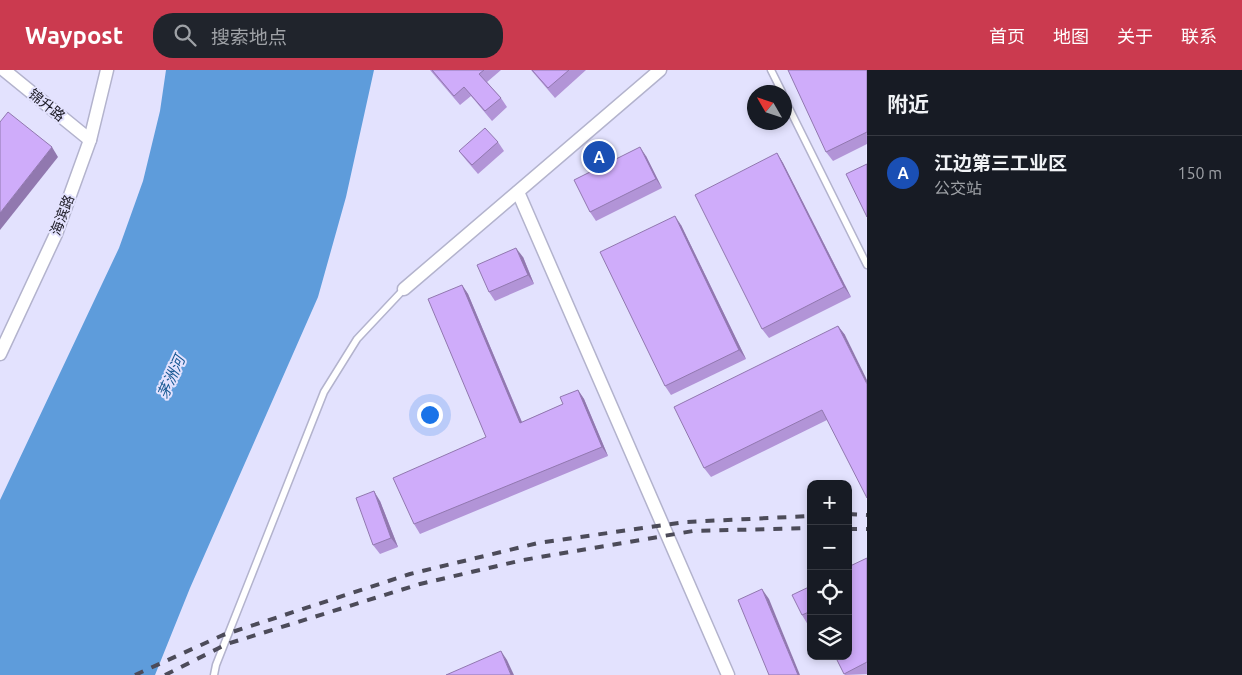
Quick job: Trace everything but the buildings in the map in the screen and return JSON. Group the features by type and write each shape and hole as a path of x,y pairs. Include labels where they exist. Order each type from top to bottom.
{"street":[{"name":"锦升路","path":"4,70 90,140"},
{"name":"海滨路","path":"0,354 56,234 90,140 107,70"},
{"path":"404,289 660,70"},
{"path":"518,192 728,675"}],"lane":[{"path":"771,70 778,85"},
{"path":"792,114 867,266"},
{"path":"214,675 324,392 357,339 404,289"}],"water":[{"name":"茅洲河","path":"166,70 374,70 346,197 318,297 190,588 155,675 0,675 0,500 119,248 143,181 160,111"}],"railway":[{"path":"852,514 867,515"},
{"path":"135,675 223,635 410,574 538,543 685,522 807,516"},
{"path":"165,675 227,644 420,584 523,560 693,531 807,528"},
{"path":"852,529 867,529"}],"place":[{"name":"江边第三工业区","path":"599,157"}]}
